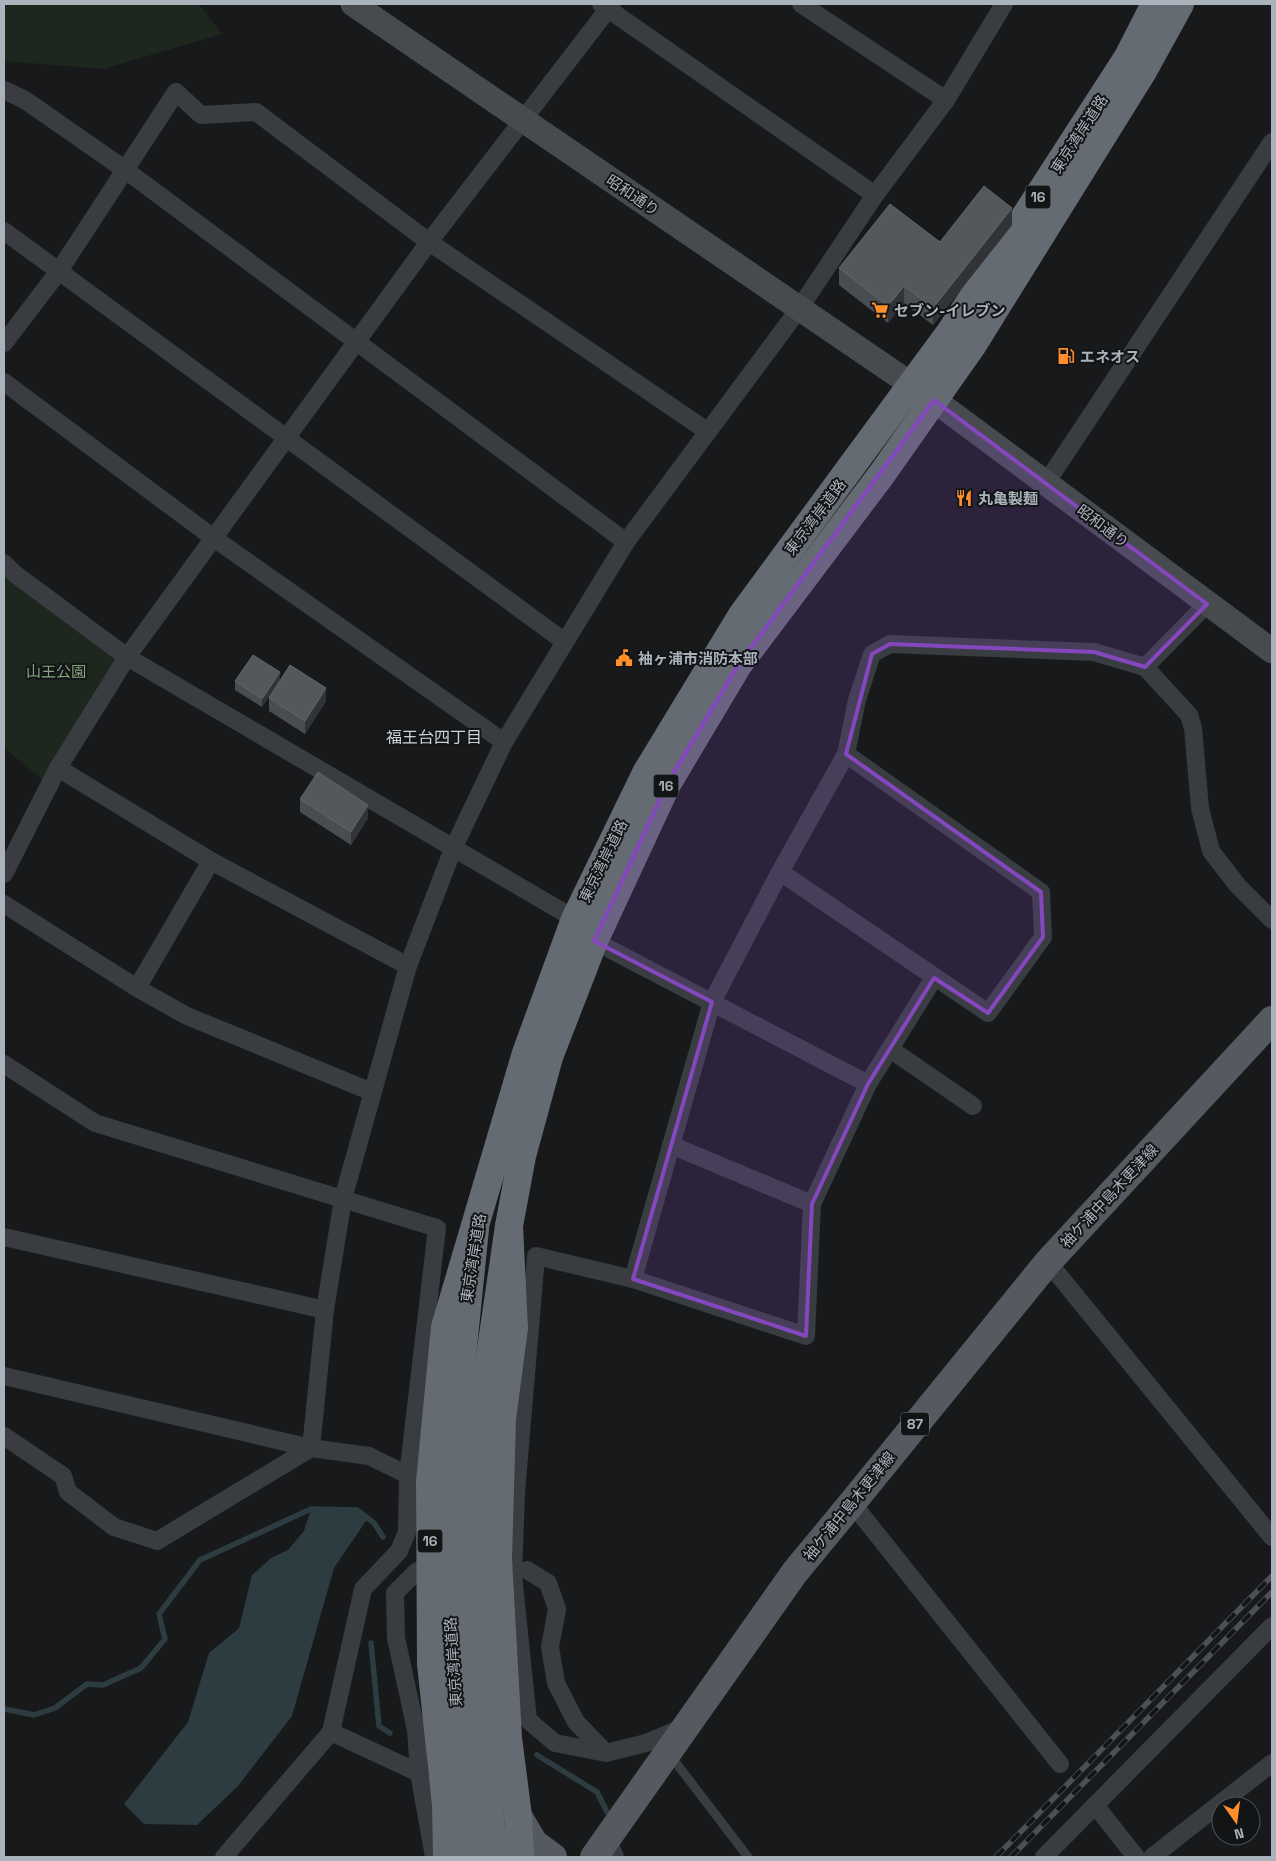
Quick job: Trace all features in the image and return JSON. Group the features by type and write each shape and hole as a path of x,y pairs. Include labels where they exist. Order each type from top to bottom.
{"highway":[{"name":"東京湾岸道路","path":"493,1857 473,1585 481,1417 509,1226 522,1156 549,1057 594,941 667,784 738,666 924,393 952,331 1128,57 1155,4"},
{"name":"東京湾岸道路","path":"467,1857 448,1590 452,1455 475,1229 526,1053 575,919 646,772 742,615 924,393 972,346 1143,71 1180,4"},
{"name":"16","path":"509,1226 514,1328 502,1420 498,1559 508,1738 518,1816 520,1857"},
{"name":"16","path":"447,1857 446,1805 431,1664 430,1481 445,1326 475,1229"}],"main road":[{"name":"袖ケ浦中島木更津線","path":"596,1853 795,1572 1048,1262 1269,1030"},
{"path":"518,1816 534,1844 553,1857"}],"street":[{"name":"昭和通り","path":"353,4 924,393 1272,651"},
{"path":"801,4 821,10 946,100"},
{"path":"311,1448 325,1310 343,1199 372,1092 408,966 453,849 504,742 626,542 799,309 875,195 946,100 1004,4"},
{"path":"4,874 58,768 127,657 215,539 429,242 523,120 607,5 875,195"},
{"path":"4,90 26,100 124,169 626,542"},
{"path":"4,343 58,271 176,92 200,114 256,112 429,242 707,431"},
{"path":"1046,482 1272,146"},
{"path":"4,231 565,642"},
{"path":"4,382 215,539 504,742"},
{"path":"4,563 15,574 127,657 575,919"},
{"path":"1145,667 1207,604"},
{"path":"632,1279 712,1002 780,872 846,754 857,700 872,654 890,644 1094,652 1145,667 1189,715 1193,728 1200,808 1210,851 1238,886 1272,920"},
{"path":"780,872 988,1013 1043,937 1041,892 846,754"},
{"path":"58,768 211,861 408,966"},
{"path":"137,988 211,861"},
{"path":"4,904 137,988 187,1016 372,1092"},
{"path":"594,941 868,1084"},
{"path":"689,1724 646,1744 606,1753 555,1743 528,1720 513,1575 516,1493 536,1256 632,1279 806,1336 812,1204 868,1084 934,978"},
{"path":"890,1049 974,1106"},
{"path":"4,1064 95,1123 437,1228 408,1475 408,1532 399,1551 363,1589 331,1732 224,1857"},
{"path":"671,1145 812,1204"},
{"path":"4,1237 325,1310"},
{"path":"1048,1262 1272,1538"},
{"path":"4,1376 311,1448 369,1456 408,1475"},
{"path":"4,1436 63,1476 68,1492 114,1527 157,1541 311,1448"},
{"path":"852,1503 1060,1764"},
{"path":"417,1570 395,1593 396,1638 416,1730 419,1773 434,1857"},
{"path":"527,1570 548,1583 557,1609 550,1648 556,1683 576,1722 606,1753"},
{"path":"1044,1857 1272,1626"},
{"path":"331,1732 419,1773"},
{"path":"1152,1857 1272,1763"},
{"path":"1095,1806 1136,1857"}],"lane":[{"path":"668,1753 748,1857"}],"highlighted area":[{"path":"934,400 1207,604 1145,667 1094,652 890,644 872,654 846,754 1041,892 1043,937 988,1013 934,978 868,1084 812,1204 806,1336 633,1279 712,1002 594,941 667,784 738,665"}],"green space":[{"path":"4,4 199,4 222,34 103,69 4,61"},
{"name":"山王公園","path":"4,563 127,657 49,785 4,748"}],"shaded area":[{"path":"311,1509 357,1510 368,1518 334,1568 292,1716 238,1786 197,1825 144,1824 124,1804 188,1722 209,1653 239,1628 252,1575 271,1558 288,1550 304,1531"}],"building":[{"path":"984,186 1012,208 933,308 904,286 888,306 839,268 890,204 940,242"},
{"path":"253,655 280,672 262,699 235,681"},
{"path":"290,665 326,688 305,721 269,698"},
{"path":"318,772 368,805 351,832 300,799"}],"waterway":[{"path":"4,1709 34,1715 55,1708 87,1684 103,1685 141,1668 165,1639 159,1614 200,1560 311,1509 357,1510 374,1523 383,1537"},
{"path":"371,1643 379,1726 390,1733"},
{"path":"537,1755 597,1792 607,1812"}],"railway":[{"path":"996,1857 1272,1576"},
{"path":"1011,1857 1272,1592"}],"place":[{"name":"セブン-イレブン","path":"880,310"},
{"name":"エネオス","path":"1066,356"},
{"name":"丸亀製麺","path":"964,498"},
{"name":"袖ヶ浦市消防本部","path":"624,658"}],"district":[{"name":"福王台四丁目","path":"434,737"}]}
